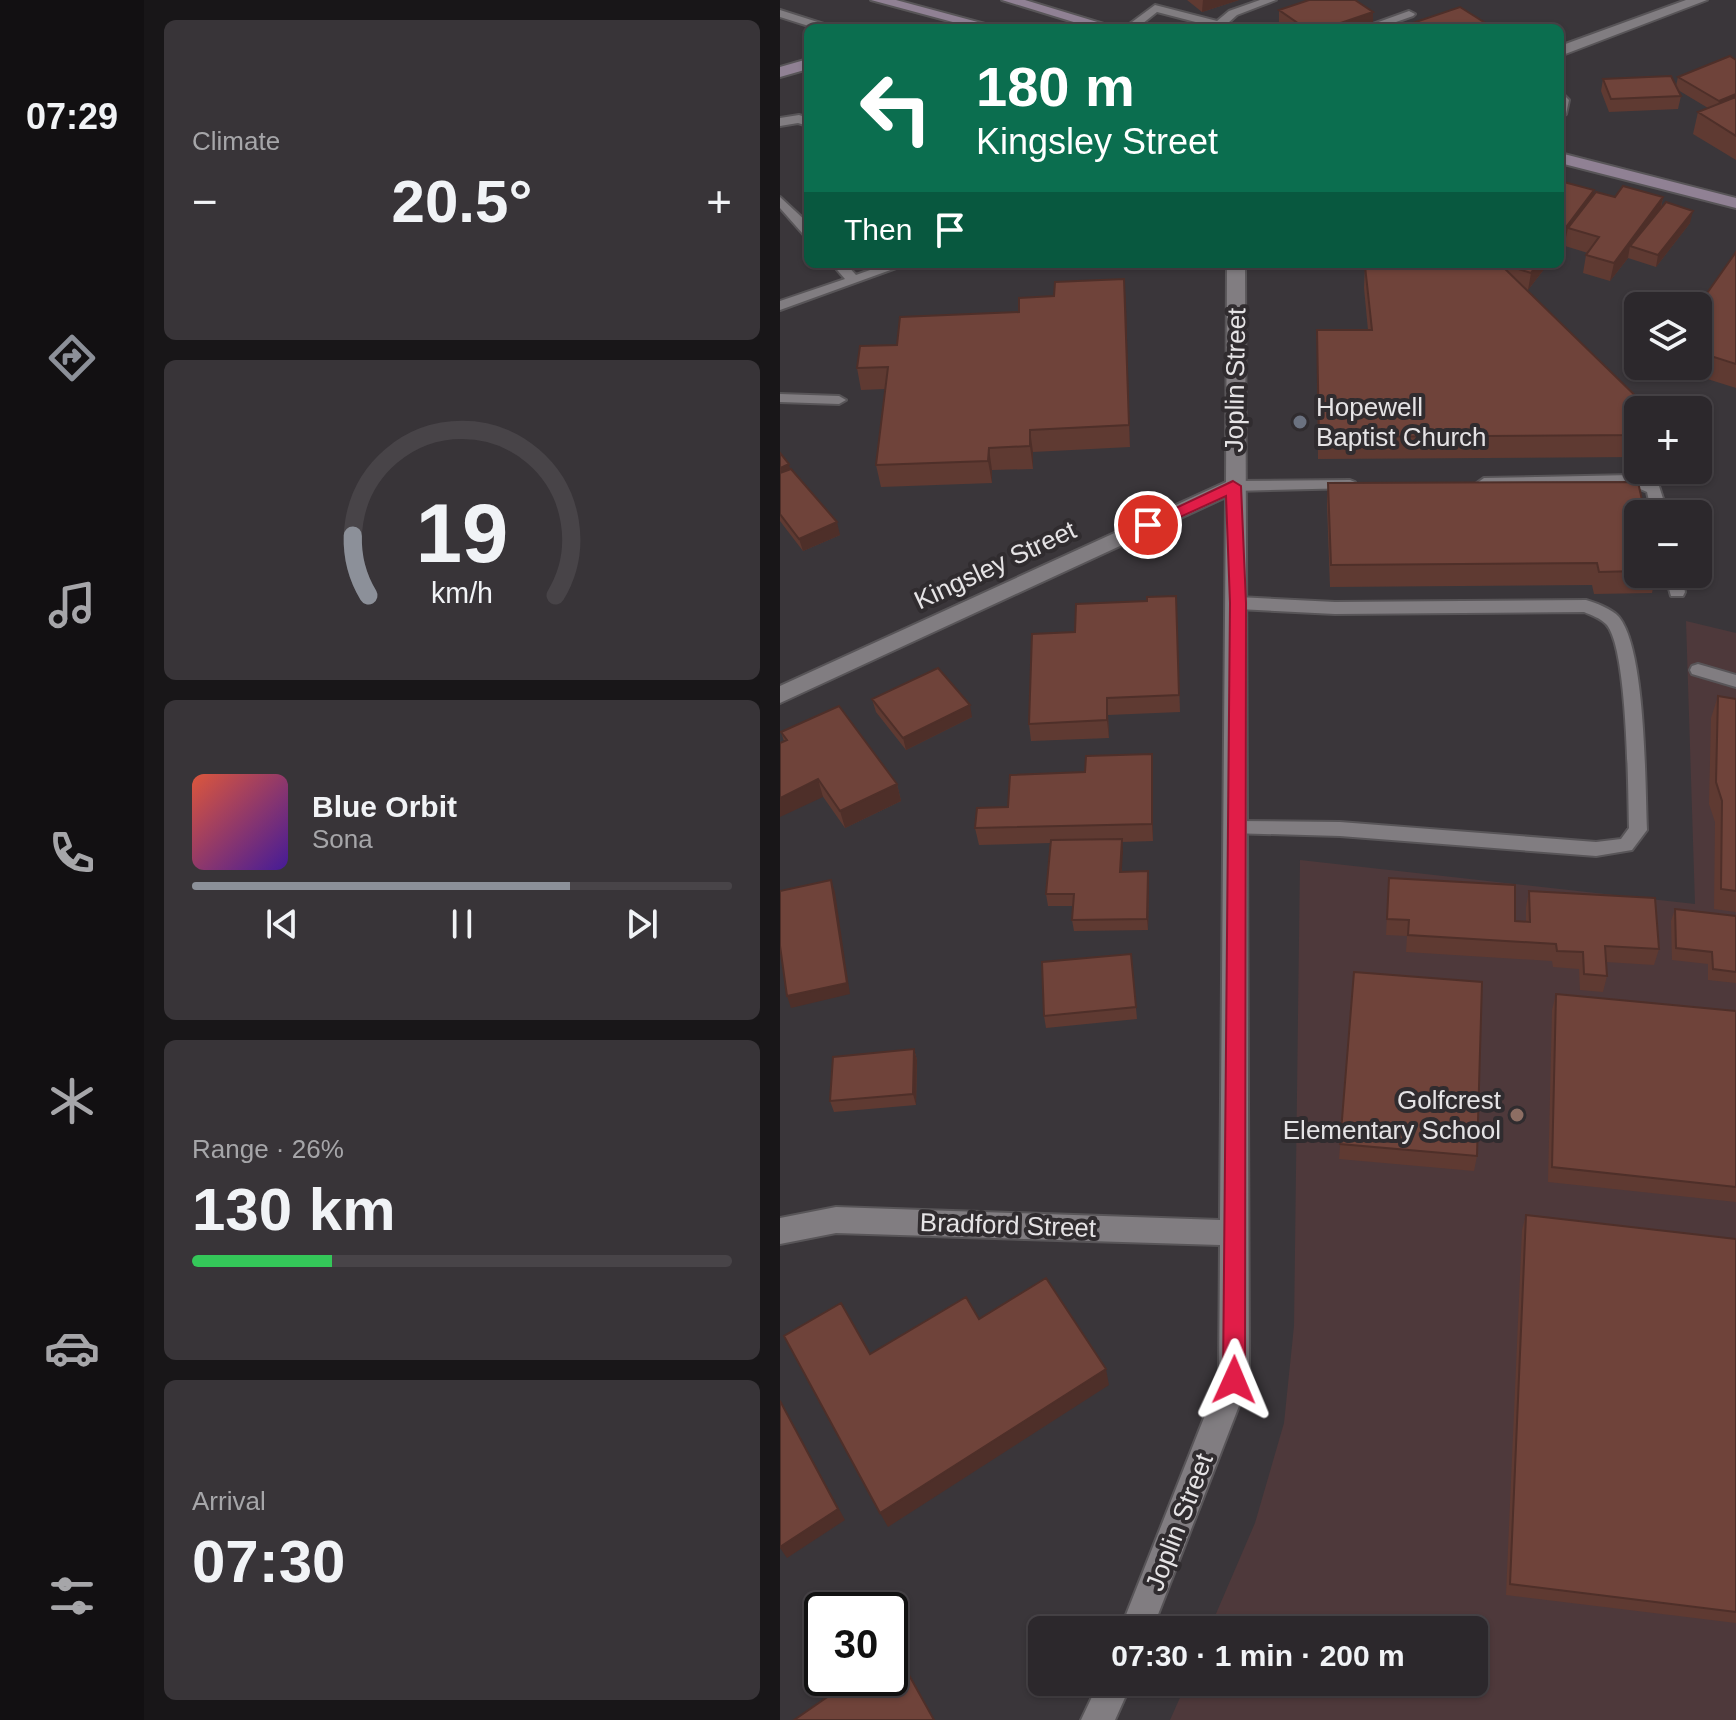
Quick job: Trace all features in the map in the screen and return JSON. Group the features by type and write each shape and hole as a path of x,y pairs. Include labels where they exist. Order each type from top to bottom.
{"main road":[{"path":"878,0 975,24"},
{"path":"935,24 1003,2 1094,24"},
{"path":"780,72 804,65"},
{"path":"1564,159 1735,202"}],"street":[{"path":"1564,50 1700,0"},
{"name":"Joplin Street","path":"1141,1616 1234,1380 1238,603 1233,486 1236,268"},
{"name":"Kingsley Street","path":"780,695 1233,486"},
{"name":"Bradford Street","path":"780,1231 836,1220 1236,1233"},
{"path":"1098,1720 1109,1696"}],"lane":[{"path":"780,12 797,0"},
{"path":"1219,24 1233,13 1263,1"},
{"path":"1135,24 1160,4 1212,24"},
{"path":"1222,5 1233,13"},
{"path":"780,12 814,24"},
{"path":"1380,24 1409,14"},
{"path":"780,122 804,121"},
{"path":"780,201 804,227"},
{"path":"843,268 853,279"},
{"path":"780,306 887,268"},
{"path":"780,398 839,400"},
{"path":"1473,483 1633,480 1654,489 1657,500"},
{"path":"1233,486 1361,484"},
{"path":"1676,588 1677,592"},
{"path":"1235,828 1367,832 1596,849 1626,845 1638,830 1628,677 1623,639 1613,621 1586,606 1335,608 1238,603"},
{"path":"1698,670 1736,681"}],"shaded area":[{"name":"Golfcrest Elementary School","path":"1686,621 1736,633 1736,1720 1170,1720 1181,1696 1488,1696 1488,1616 1215,1616 1255,1523 1284,1423 1294,1326 1300,860 1695,904"}],"building":[{"path":"1309,0 1355,0 1373,12 1338,24 1299,24 1279,10"},
{"path":"1460,7 1487,24 1410,24"},
{"path":"1730,56 1736,60 1736,94 1719,101 1678,77"},
{"path":"1671,76 1681,96 1611,99 1603,79"},
{"path":"1736,97 1736,136 1698,112"},
{"path":"1564,182 1594,190 1564,230"},
{"path":"1623,186 1663,197 1614,263 1586,255 1599,237 1568,228 1596,192 1615,197"},
{"path":"1666,202 1693,211 1658,255 1630,246"},
{"path":"1736,252 1736,364 1712,356 1712,292 1708,292"},
{"path":"1365,268 1504,268 1636,396 1624,396 1624,435 1319,437 1317,330 1372,330"},
{"path":"1515,268 1534,268 1531,273"},
{"path":"1124,279 1129,425 1030,430 1030,446 989,448 988,461 876,465 888,367 857,368 860,346 897,345 900,317 1019,312 1019,298 1054,296 1055,282"},
{"path":"780,453 789,464 780,468"},
{"path":"791,469 837,522 799,539 780,514 780,473"},
{"path":"1624,482 1638,484 1642,500 1624,500 1624,571 1599,572 1597,563 1331,565 1328,483"},
{"path":"1176,596 1179,695 1107,698 1107,720 1029,724 1032,634 1075,632 1076,604 1147,601 1147,597"},
{"path":"938,668 970,705 903,738 872,699"},
{"path":"1718,696 1736,699 1736,891 1721,889 1722,801 1716,782"},
{"path":"839,706 897,784 840,811 818,779 780,798 780,743 787,740 781,732"},
{"path":"1152,754 1152,824 975,828 977,808 1008,807 1010,775 1085,772 1086,756"},
{"path":"1122,839 1120,872 1148,871 1147,919 1072,920 1074,894 1046,894 1051,840"},
{"path":"1389,878 1515,885 1515,921 1530,922 1529,891 1655,898 1659,949 1605,946 1607,976 1584,974 1583,952 1557,951 1556,944 1408,935 1409,920 1387,919"},
{"path":"831,880 847,983 787,996 780,946 780,891"},
{"path":"1675,909 1736,916 1736,972 1713,969 1712,952 1676,948"},
{"path":"1131,954 1136,1007 1044,1016 1042,962"},
{"path":"1354,972 1482,982 1477,1156 1340,1144"},
{"path":"1556,994 1736,1011 1736,1187 1552,1167"},
{"path":"914,1049 913,1094 830,1101 833,1057"},
{"path":"1526,1215 1736,1239 1736,1612 1510,1584"},
{"path":"1046,1278 1106,1369 880,1513 784,1336 841,1303 870,1354 966,1297 979,1319"},
{"path":"780,1401 838,1509 780,1547"},
{"path":"908,1673 934,1720 794,1720 829,1696 908,1696"}],"place":[{"name":"Hopewell Baptist Church","path":"1300,422"},
{"name":"Golfcrest Elementary School","path":"1517,1115"}],"route":[{"path":"1148,525 1233,486 1238,603 1234,1380"}]}
